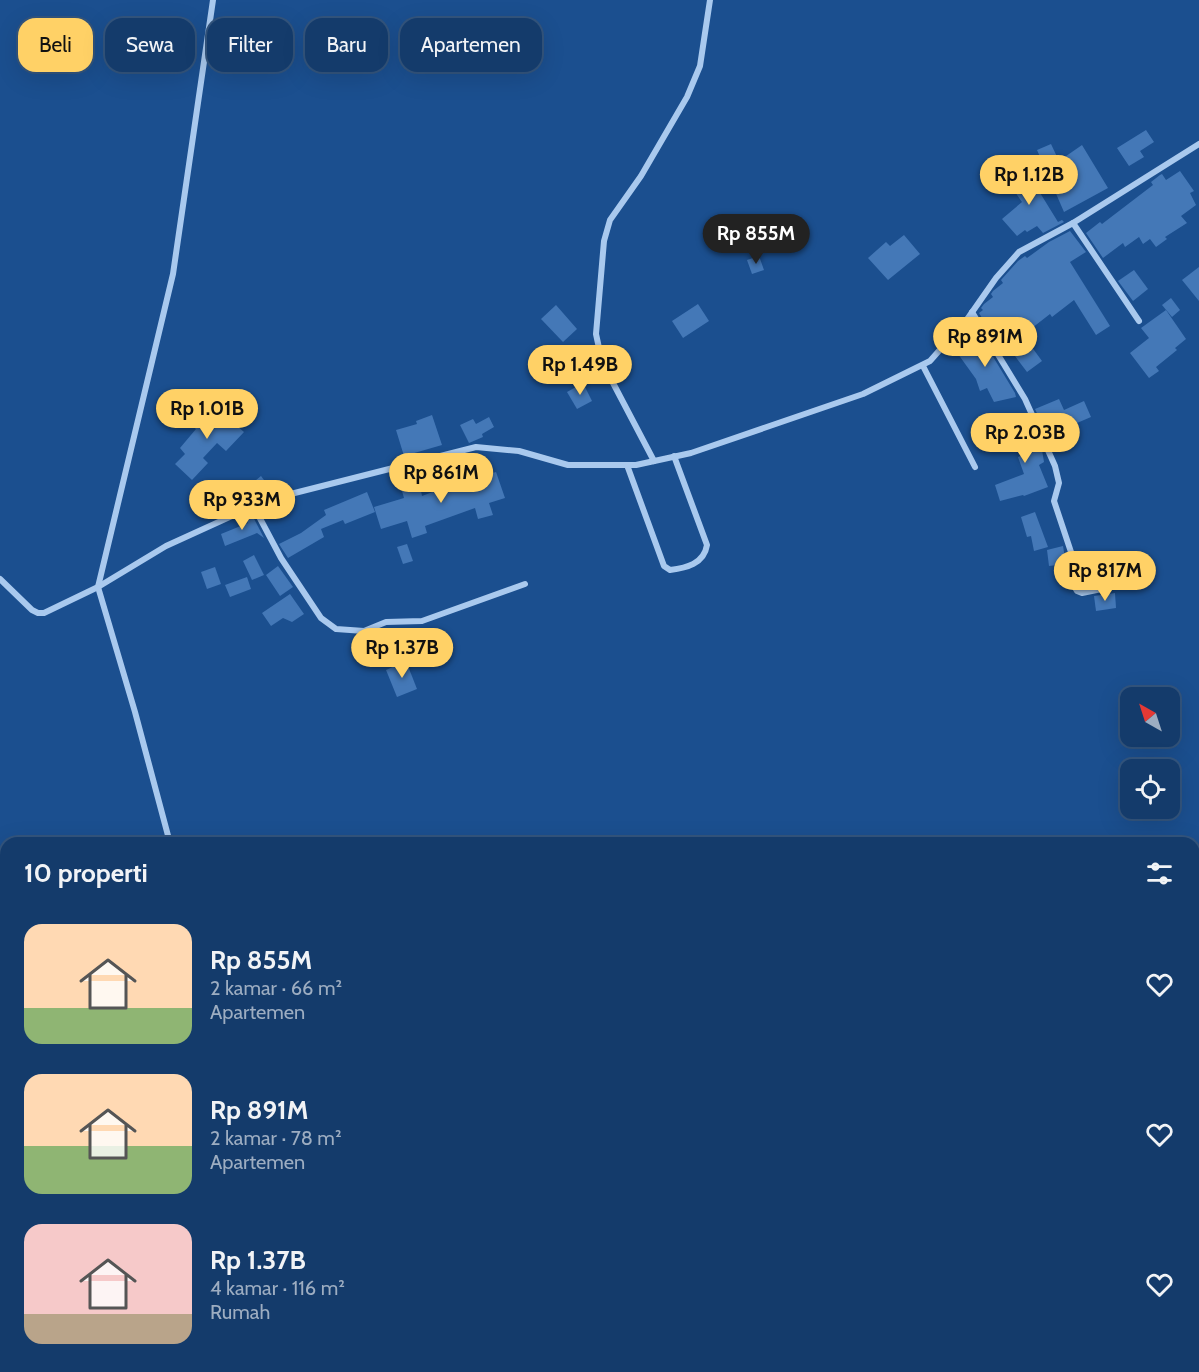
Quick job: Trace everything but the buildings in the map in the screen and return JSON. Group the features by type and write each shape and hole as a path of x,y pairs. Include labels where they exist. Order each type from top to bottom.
{"street":[{"path":"168,837 98,587 173,274 213,0"},
{"path":"654,461 602,362 596,334 604,241 610,220 641,176 687,97 700,66 710,0"},
{"path":"0,579 38,613 44,613 98,587 166,546 267,500 476,447 519,451 568,465 627,465 654,461 863,394 923,366 939,352 1019,252 1073,223 1199,144"},
{"path":"1073,223 1139,321"},
{"path":"972,312 1025,399 1055,466 1059,483 1054,501 1071,552 1074,586 1077,591 1083,593 1116,586"},
{"path":"923,366 975,467"},
{"path":"627,465 664,566 670,570 683,569 706,553 707,545 674,456"},
{"path":"254,507 281,558 321,618 336,629 364,631 386,622 422,621 525,584"}]}
